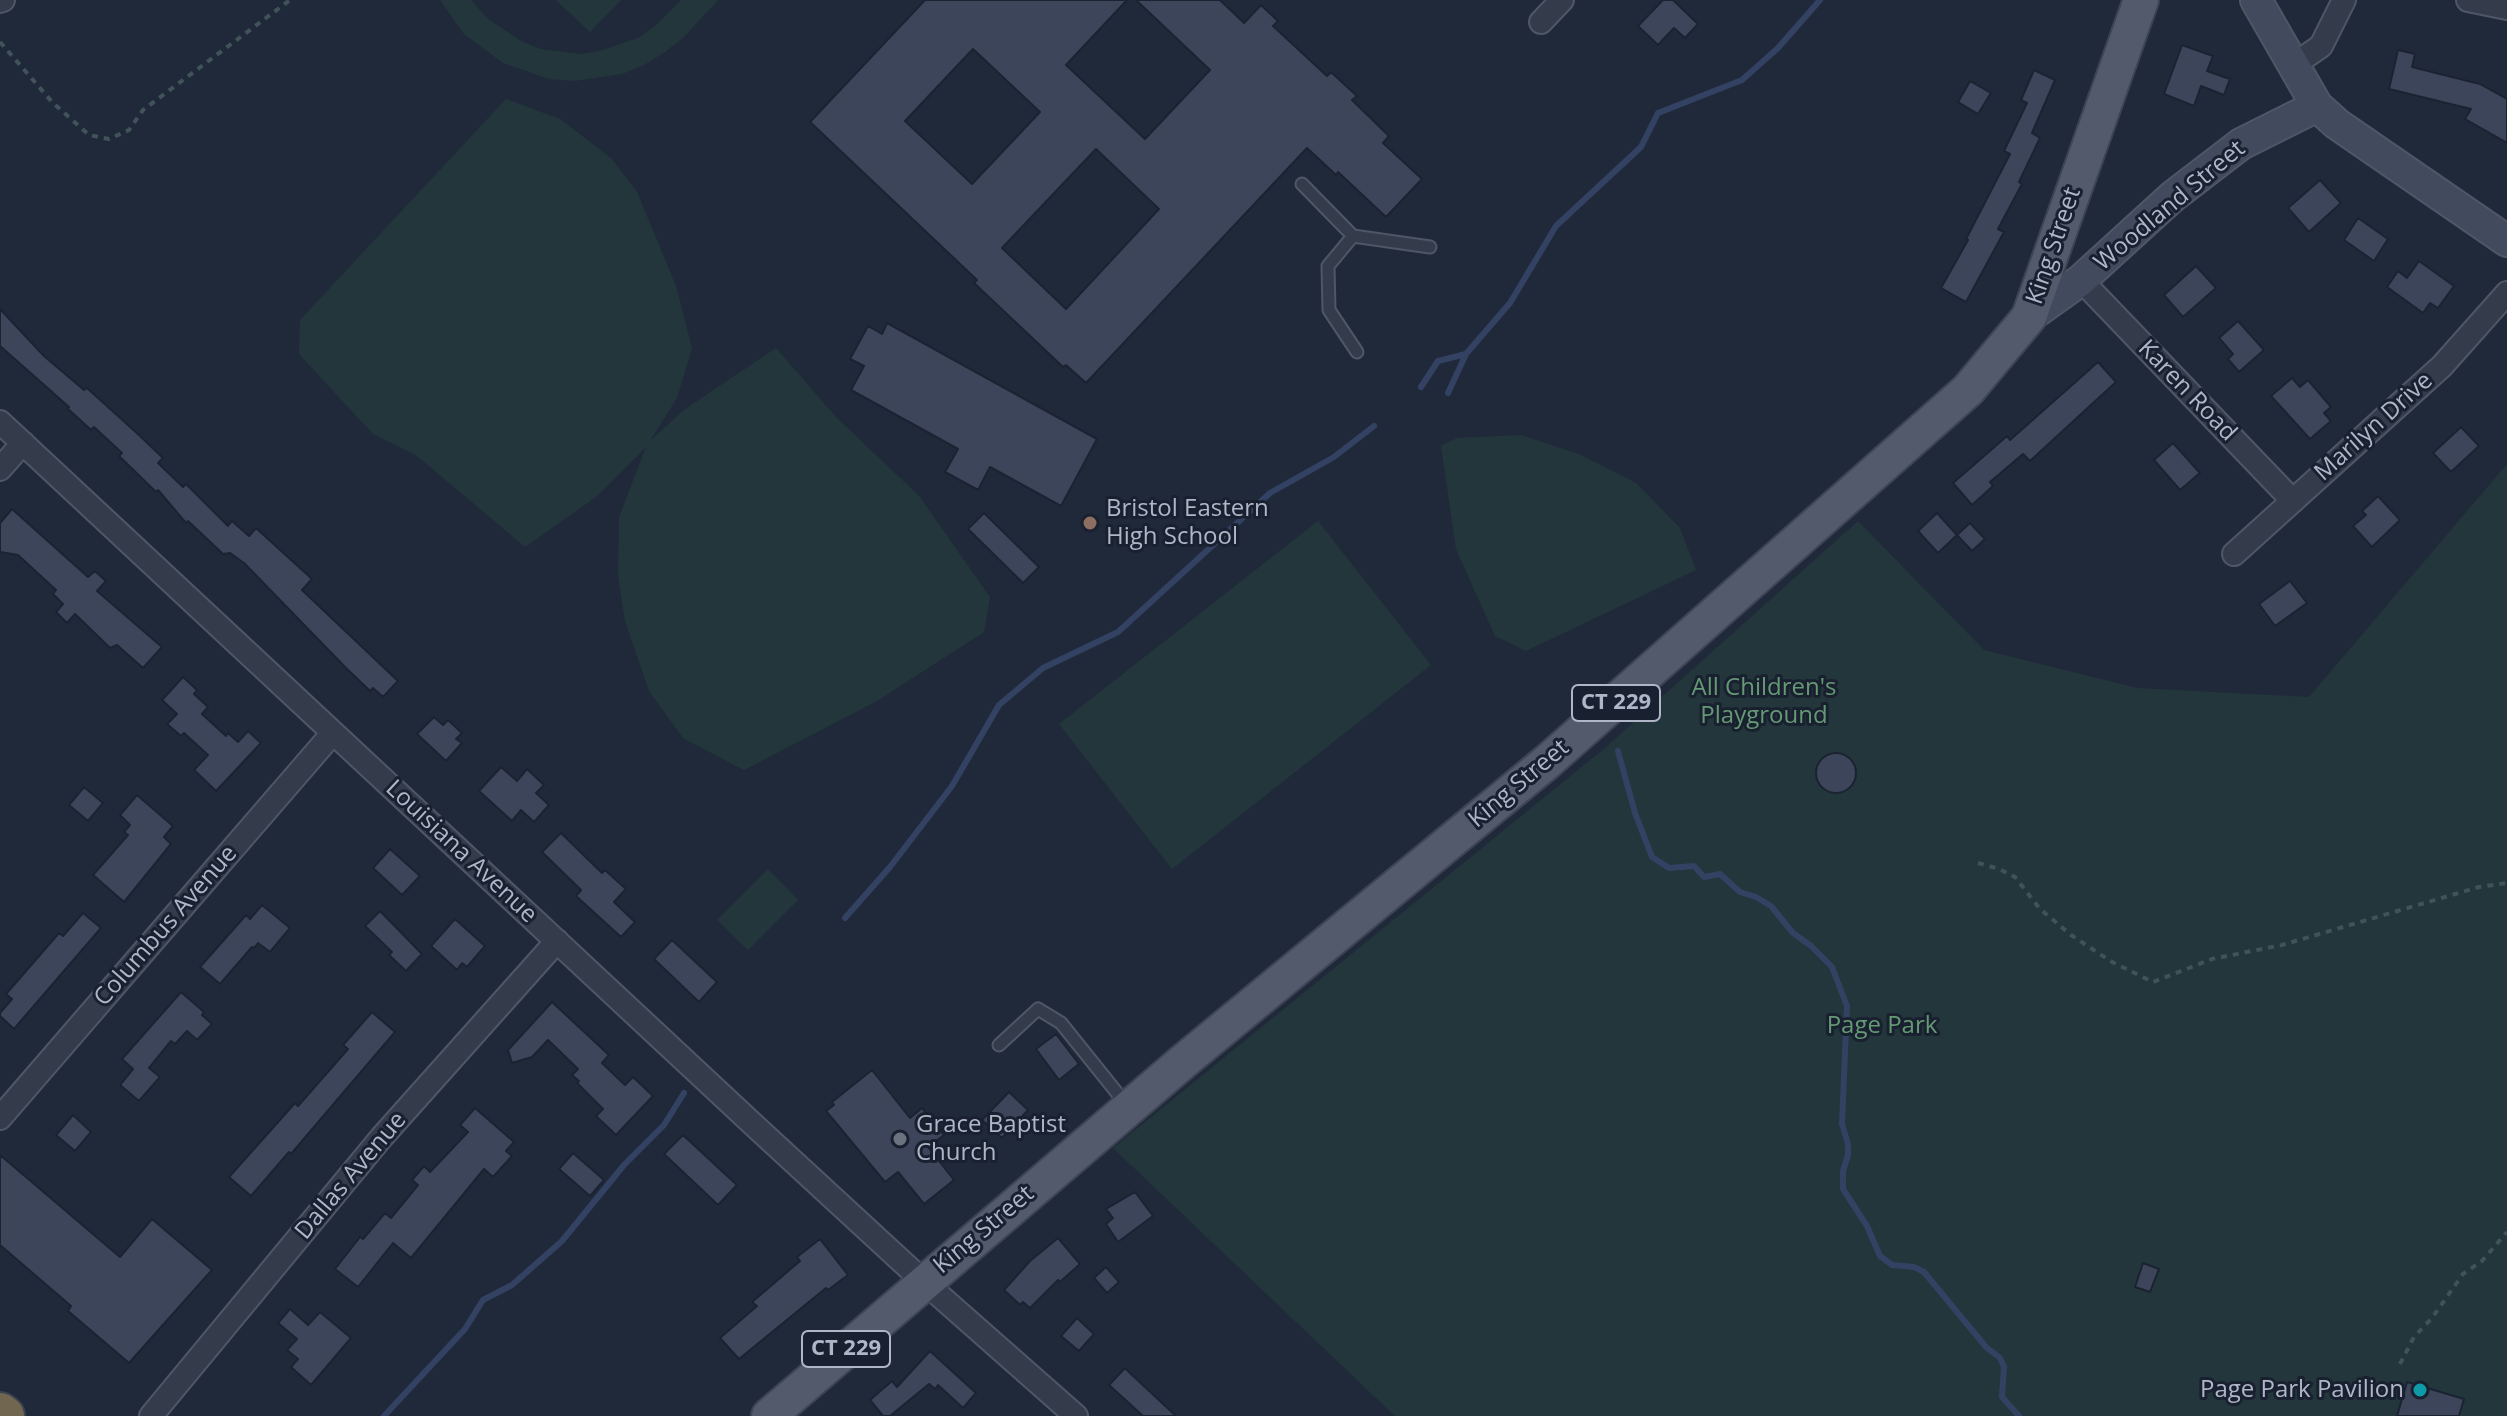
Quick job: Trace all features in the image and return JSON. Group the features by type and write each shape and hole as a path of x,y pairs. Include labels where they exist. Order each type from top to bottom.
{"main road":[{"name":"King Street","path":"769,1416 923,1281 1547,762 1968,390 2029,317 2141,0"}],"street":[{"path":"1541,22 1562,0"},
{"path":"2256,0 2317,106 2337,124 2507,241"},
{"path":"2292,66 2321,46 2344,0"},
{"path":"2468,0 2507,8"},
{"name":"Woodland Street","path":"2029,317 2081,280 2172,197 2241,144 2317,106"},
{"name":"Karen Road","path":"2081,280 2293,501"},
{"name":"Marilyn Drive","path":"2234,554 2442,366 2507,293"},
{"name":"Louisiana Avenue","path":"0,422 923,1281 1076,1416"},
{"path":"0,469 23,443"},
{"name":"Columbus Avenue","path":"0,1118 332,734"},
{"name":"Dallas Avenue","path":"151,1416 381,1138 557,941"}],"lane":[{"path":"1302,184 1353,236 1430,247"},
{"path":"1353,236 1328,266 1329,310 1357,352"},
{"path":"999,1045 1038,1009 1061,1023 1129,1108"}],"path":[{"path":"0,42 53,103 89,135 109,139 129,130 143,110 290,0"},
{"path":"1978,863 2015,877 2040,909 2071,935 2112,962 2153,982 2212,959 2282,945 2479,887 2507,883"},
{"path":"2400,1364 2414,1337 2432,1318 2454,1285 2463,1274 2482,1261 2507,1232"}],"green space":[{"path":"440,0 471,0 488,19 521,41 540,49 580,54 600,51 638,38 681,0 718,0 684,37 644,65 622,74 574,81 549,79 503,63 464,34"},
{"path":"556,0 621,0 590,32"},
{"path":"506,99 560,119 611,158 637,192 676,286 692,348 677,398 650,441 685,409 776,348 836,417 919,496 990,597 984,632 877,701 744,770 683,738 649,691 625,621 618,576 619,517 646,447 596,497 525,547 416,455 373,434 299,354 300,320"},
{"path":"1521,435 1581,455 1636,483 1680,528 1696,570 1526,651 1495,636 1456,549 1441,446 1457,438"},
{"name":"Page Park","path":"2507,464 2507,1416 1395,1416 1113,1148 1605,748 1858,521 1984,650 2137,688 2309,697"},
{"path":"1318,521 1431,665 1172,869 1059,724"},
{"path":"768,869 798,900 748,950 717,920"}],"building":[{"path":"925,0 1127,0 1066,65 1145,139 1210,70 1136,0 1220,0 1244,23 1261,5 1278,21 1273,26 1327,76 1331,72 1357,96 1352,100 1389,136 1383,143 1422,179 1386,217 1307,148 1086,383 1066,365 1063,367 974,283 977,280 810,122","holes":["973,49 1040,112 972,184 905,121","1096,149 1159,209 1066,309 1002,248"]},
{"path":"1663,0 1673,0 1698,24 1685,38 1674,28 1658,45 1638,26"},
{"path":"2182,45 2213,56 2207,71 2230,79 2224,95 2201,86 2194,106 2164,94"},
{"path":"2398,50 2415,54 2412,67 2480,84 2507,99 2507,143 2465,119 2471,109 2389,89"},
{"path":"2034,70 2055,80 2032,133 2040,138 2019,182 2022,184 1998,229 2004,232 1966,302 1941,288 2010,154 2004,151 2027,103 2021,100"},
{"path":"1970,81 1991,93 1978,114 1958,102"},
{"path":"2320,180 2341,203 2309,232 2288,208"},
{"path":"2358,218 2388,239 2374,261 2344,240"},
{"path":"2419,261 2454,286 2438,308 2430,303 2423,313 2387,287 2398,271 2407,278"},
{"path":"2196,266 2216,288 2183,317 2164,295"},
{"path":"0,309 44,356 84,390 87,388 139,435 163,458 158,463 183,487 186,484 228,526 232,521 249,536 256,528 312,579 302,590 398,681 383,697 373,688 370,691 345,667 244,563 230,553 223,554 188,521 186,523 158,490 156,492 119,456 122,453 94,427 91,430 0,346"},
{"path":"2238,321 2264,350 2239,372 2228,359 2233,354 2219,338"},
{"path":"887,323 1097,439 1061,506 990,467 978,490 945,472 958,449 851,390 864,366 850,359 868,326 882,334"},
{"path":"2098,362 2116,382 2030,461 2023,454 1990,482 1993,486 1972,505 1953,483 2007,436 2010,440"},
{"path":"2292,378 2300,387 2308,380 2331,407 2324,413 2331,421 2310,439 2271,396"},
{"path":"2461,427 2479,446 2451,472 2433,453"},
{"path":"2173,443 2200,473 2180,490 2154,460"},
{"path":"2378,496 2400,520 2372,547 2353,526 2366,515 2362,511"},
{"path":"12,509 88,577 95,571 106,581 97,591 162,647 143,668 117,645 110,648 75,614 67,623 56,612 63,604 53,594 56,590 18,555 0,552 0,523"},
{"path":"984,513 1039,567 1023,583 968,529"},
{"path":"1937,513 1957,535 1938,553 1918,531"},
{"path":"1970,523 1985,539 1972,551 1957,535"},
{"path":"2290,581 2307,603 2275,626 2259,604"},
{"path":"183,677 197,690 194,694 208,707 202,714 226,736 228,733 238,742 248,731 261,743 216,791 194,770 208,755 184,733 181,736 167,724 177,714 162,700"},
{"path":"434,717 443,725 448,720 462,733 456,739 462,743 446,761 417,734"},
{"path":"1836,753 1850,759 1856,773 1850,787 1836,793 1822,787 1816,773 1822,759"},
{"path":"501,767 517,781 527,769 544,785 536,793 549,805 534,822 521,810 512,821 479,791"},
{"path":"84,787 103,803 88,821 69,805"},
{"path":"137,795 173,826 164,837 171,844 124,902 93,875 128,835 124,832 130,825 120,815"},
{"path":"561,833 602,873 605,870 626,889 614,902 635,922 621,937 576,896 581,890 542,852"},
{"path":"390,849 420,876 402,895 373,868"},
{"path":"262,905 290,928 270,952 258,943 252,947 220,984 200,967 246,915 250,919"},
{"path":"380,911 422,954 406,971 389,955 392,952 365,926"},
{"path":"83,913 101,928 14,1029 0,1016 12,999 6,994 59,933 63,936"},
{"path":"455,919 485,946 467,967 462,963 457,970 431,946"},
{"path":"672,940 717,982 699,1002 654,959"},
{"path":"181,992 204,1012 202,1015 212,1024 197,1040 187,1031 175,1044 171,1041 149,1068 160,1077 139,1101 120,1085 133,1069 122,1059"},
{"path":"552,1002 609,1055 602,1063 625,1085 633,1077 653,1096 616,1135 596,1116 603,1109 572,1075 578,1069 548,1040 532,1057 512,1063 508,1050"},
{"path":"372,1012 395,1032 251,1196 229,1177 348,1049 343,1045"},
{"path":"1056,1034 1079,1064 1059,1080 1036,1049"},
{"name":"Grace Baptist Church","path":"872,1070 910,1118 922,1108 944,1135 928,1147 954,1180 924,1204 898,1172 885,1182 826,1111 834,1105 832,1102"},
{"path":"1009,1092 1028,1110 1002,1138 982,1120"},
{"path":"475,1108 514,1142 506,1151 512,1156 493,1177 484,1169 411,1258 393,1243 358,1287 335,1269 360,1237 363,1239 385,1213 391,1218 418,1185 412,1180 424,1166 430,1172 468,1132 460,1125"},
{"path":"73,1115 91,1132 75,1151 56,1135"},
{"path":"683,1135 737,1185 718,1205 664,1154"},
{"path":"573,1153 604,1180 590,1196 559,1169"},
{"path":"0,1155 120,1257 152,1219 212,1270 129,1363 68,1311 71,1306 0,1245"},
{"path":"1135,1192 1153,1216 1118,1242 1106,1224 1113,1218 1106,1209"},
{"path":"1058,1238 1080,1264 1060,1282 1058,1280 1030,1308 1023,1302 1020,1305 1004,1290 1030,1261"},
{"path":"820,1239 848,1275 828,1290 826,1288 739,1359 720,1338 757,1306 752,1302 800,1261 797,1257"},
{"path":"2143,1263 2159,1269 2150,1292 2135,1287"},
{"path":"1106,1267 1119,1282 1107,1293 1094,1278"},
{"path":"290,1309 308,1325 320,1312 351,1338 311,1385 291,1367 298,1359 287,1350 297,1339 278,1323"},
{"path":"1077,1318 1094,1334 1079,1351 1061,1336"},
{"path":"930,1351 976,1393 963,1408 938,1385 935,1389 929,1384 890,1416 883,1416 870,1400 892,1381 897,1387"},
{"path":"1125,1368 1176,1416 1143,1416 1109,1385"},
{"name":"Page Park Pavilion","path":"2407,1382 2464,1399 2459,1416 2397,1416"}],"waterway":[{"path":"1421,387 1438,361 1466,354 1510,303 1556,226 1641,147 1658,113 1742,80 1778,48 1820,0"},
{"path":"1448,393 1466,354"},
{"path":"845,918 890,867 952,786 999,705 1043,668 1118,632 1270,493 1334,457 1374,426"},
{"path":"1618,751 1635,813 1652,857 1669,868 1694,866 1704,877 1720,874 1740,892 1771,906 1793,933 1832,967 1847,1006 1842,1124 1848,1155 1843,1171 1843,1189 1867,1226 1880,1256 1892,1265 1914,1267 1924,1272 1986,1347 2000,1358 2004,1367 2002,1397 2019,1416"},
{"path":"384,1416 465,1329 483,1300 512,1285 562,1241 624,1165 664,1125 684,1093"}],"place":[{"name":"Bristol Eastern High School","path":"1090,523"},
{"name":"Grace Baptist Church","path":"900,1139"},
{"name":"Page Park Pavilion","path":"2420,1390"}],"park label":[{"name":"All Children's Playground","path":"1764,702"}]}
